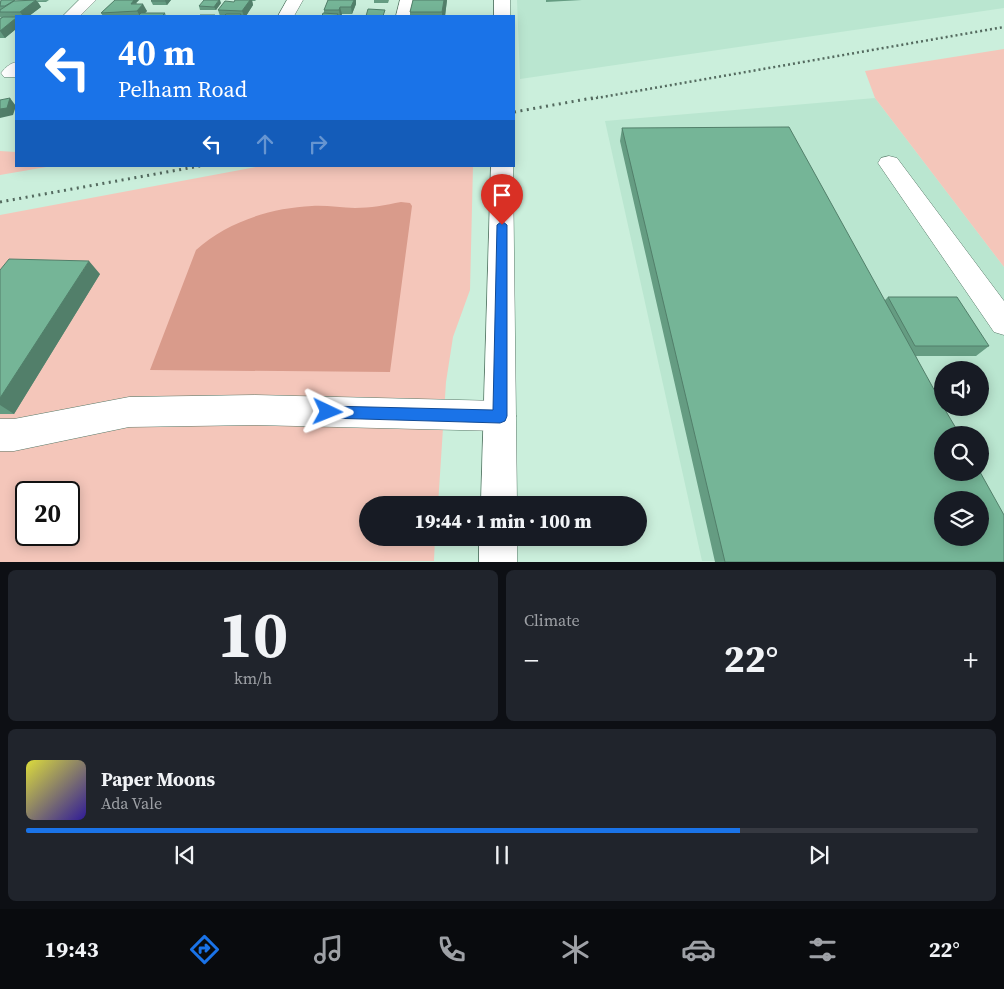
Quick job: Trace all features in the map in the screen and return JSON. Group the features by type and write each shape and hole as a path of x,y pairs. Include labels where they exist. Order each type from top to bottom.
{"main road":[{"path":"71,15 88,0"},
{"path":"286,15 294,0"},
{"path":"404,15 408,0"},
{"path":"502,0 502,15"},
{"path":"889,163 997,313"},
{"path":"499,496 502,167"},
{"path":"0,435 14,435 129,412 255,410 500,416"},
{"path":"498,546 498,562"}],"shaded area":[{"path":"517,0 1004,0 1004,8 520,79"},
{"path":"1004,49 1004,267 875,98 865,71"},
{"path":"875,98 1004,267 1004,561 702,561 605,121"},
{"path":"0,151 15,152 15,167 46,167 0,175"},
{"path":"256,167 473,167 470,290 453,337 446,382 439,496 359,496 359,546 435,546 434,561 0,562 0,215"},
{"path":"401,202 410,203 412,206 390,372 150,370 196,250 208,240 235,224 265,213 296,207 361,208"}],"building":[{"path":"1,0 15,0 5,6 0,6"},
{"path":"36,0 20,12 0,12 0,10 14,1"},
{"path":"115,0 134,0 131,4 143,4 137,11 101,13"},
{"path":"204,0 219,0 214,7 199,6"},
{"path":"235,0 250,0 242,11 218,10 225,1 234,2"},
{"path":"328,0 354,0 351,7 340,7 339,10 324,10"},
{"path":"413,0 444,0 442,12 410,12"},
{"path":"368,9 385,10 383,15 366,15"},
{"path":"141,13 165,13 163,15 139,15"},
{"path":"323,13 338,14 338,15 322,15"},
{"path":"3,17 15,17 0,31 0,19"},
{"path":"10,98 7,108 0,109 0,100"},
{"path":"789,127 934,390 934,416 949,416 955,426 934,426 934,481 985,481 1004,515 1004,562 725,562 622,128"},
{"path":"9,259 89,261 0,398 0,270"},
{"path":"888,297 957,297 989,346 915,346"}],"railway":[{"path":"591,99 1004,27"},
{"path":"515,112 598,97"},
{"path":"0,202 194,167"}],"route":[{"path":"328,412 500,416 502,225"}]}
